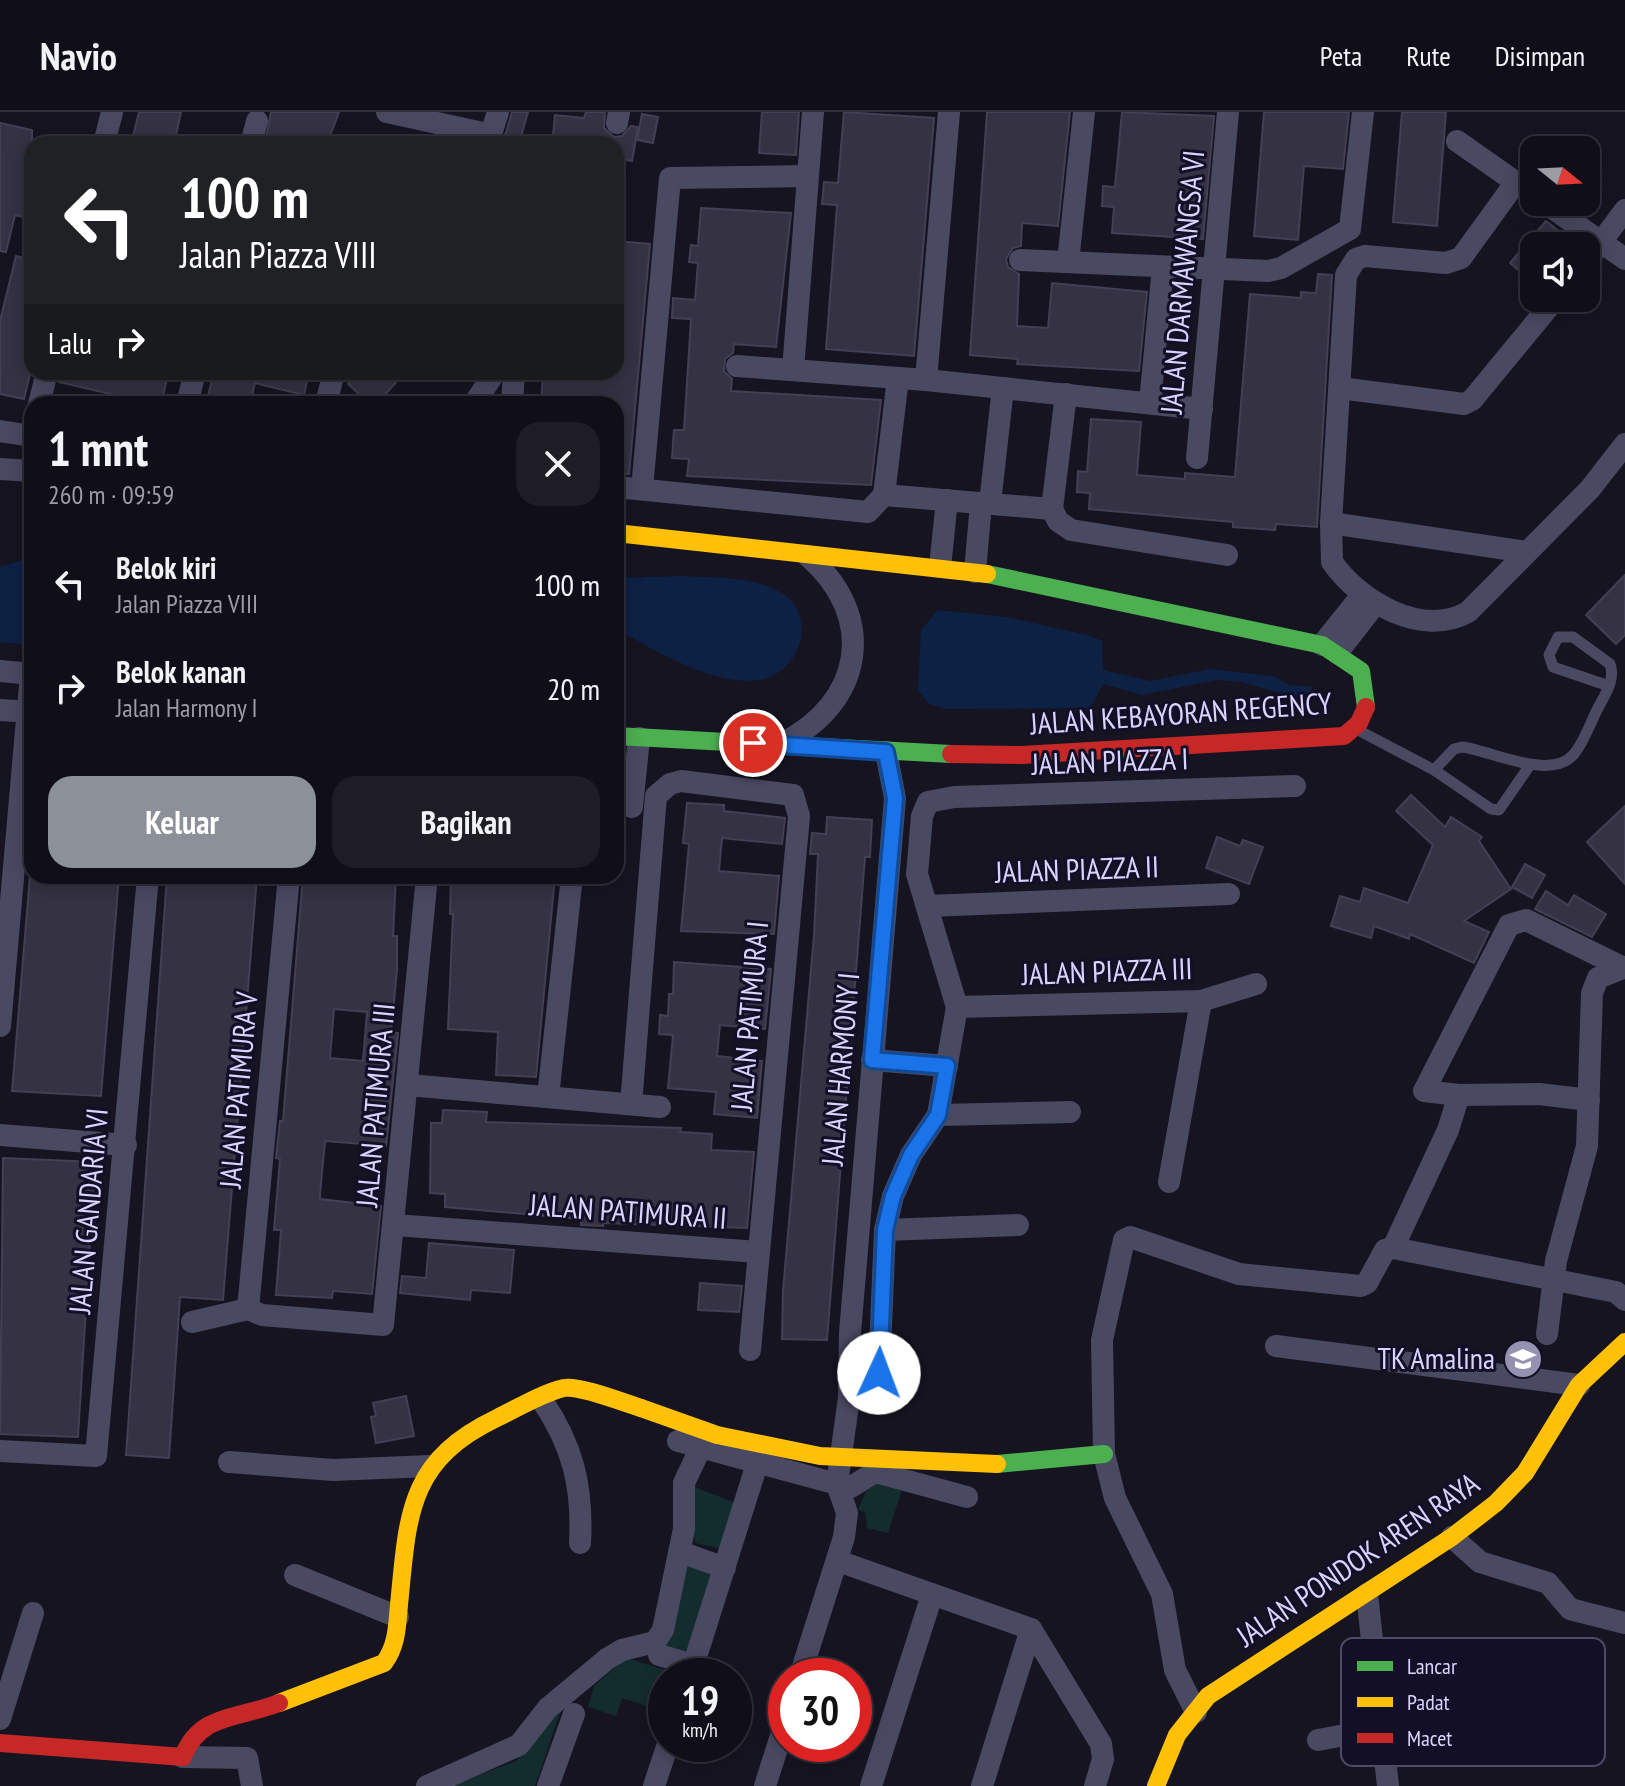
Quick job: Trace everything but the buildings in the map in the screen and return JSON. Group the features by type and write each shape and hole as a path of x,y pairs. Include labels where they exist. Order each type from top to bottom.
{"street":[{"path":"106,136 112,112"},
{"path":"387,112 487,134 493,128 498,112"},
{"path":"793,370 813,112"},
{"path":"926,380 949,112"},
{"path":"1068,262 1084,112"},
{"name":"JALAN DARMAWANGSA VI","path":"1197,458 1228,112"},
{"path":"1020,260 1214,270 1281,268 1347,234 1352,222 1363,112"},
{"path":"253,136 257,121"},
{"path":"1457,141 1520,185"},
{"path":"642,489 670,178 808,176"},
{"path":"1520,193 1461,258 1446,263 1365,256 1349,267 1331,523 1332,562 1370,599 1424,622 1442,623 1459,618 1590,489 1625,444"},
{"path":"1600,245 1625,210"},
{"path":"1564,216 1625,259"},
{"name":"JALAN DARMAWANGSA VI","path":"1150,402 1163,267"},
{"path":"1340,388 1464,404 1472,400 1544,312"},
{"path":"737,366 926,380 1202,409"},
{"path":"624,488 868,512 884,495 898,378"},
{"path":"975,572 1003,388"},
{"path":"1066,394 1052,509 1058,521 1071,530 1227,555"},
{"path":"0,431 24,434"},
{"path":"0,469 24,470"},
{"path":"884,495 1052,509"},
{"path":"940,567 947,500"},
{"path":"1331,523 1527,552"},
{"name":"JALAN KEBAYORAN REGENCY","path":"624,534 808,556 940,567 1121,600 1330,649 1355,664 1365,683 1368,701 1364,718 1356,729 1344,736 1022,755 918,754 627,737"},
{"path":"781,744 805,732 825,716 840,695 850,671 853,645 851,619 842,594 827,573 808,556"},
{"path":"1330,649 1370,599"},
{"path":"0,671 24,673"},
{"path":"0,710 24,712"},
{"path":"627,737 624,806 655,809 631,1104"},
{"name":"JALAN HARMONY I","path":"806,1658 838,1561 847,1513 837,1484 844,1428 835,1406 836,1381 849,1345 895,798 886,752"},
{"name":"JALAN HARMONY I","path":"895,798 918,754"},
{"path":"0,1026 24,766"},
{"name":"JALAN PATIMURA I","path":"655,809 656,796 676,782 786,791 796,799 799,816 758,1252"},
{"name":"JALAN PIAZZA I","path":"927,906 917,874 922,816 928,802 954,797 1295,786"},
{"name":"JALAN GANDARIA VI","path":"0,1451 96,1456 147,884"},
{"name":"JALAN PATIMURA V","path":"248,1309 288,884"},
{"name":"JALAN PATIMURA III","path":"248,1309 262,1315 381,1327 384,1323 426,884"},
{"path":"548,1097 571,884"},
{"name":"JALAN PIAZZA II","path":"927,906 1229,894"},
{"path":"879,1373 885,1230 893,1196 911,1155 938,1115 957,1007 927,906"},
{"path":"1589,1100 1539,1094 1459,1095 1424,1091 1501,936 1512,922 1529,921 1624,968"},
{"path":"1547,1334 1554,1282 1587,1146 1592,993 1598,978 1624,968"},
{"name":"JALAN PIAZZA III","path":"957,1007 1201,1001 1256,984"},
{"path":"1169,1182 1201,1001"},
{"path":"872,1060 947,1066"},
{"path":"408,1085 660,1107"},
{"path":"1393,1248 1448,1130 1459,1095"},
{"path":"938,1115 1070,1112"},
{"path":"0,1135 126,1145"},
{"name":"JALAN PATIMURA II","path":"395,1225 758,1252 750,1350"},
{"path":"885,1230 1018,1225"},
{"path":"1196,1712 1175,1670 1162,1594 1115,1498 1104,1454 1102,1340 1122,1246 1127,1238 1239,1274 1361,1286 1367,1283 1385,1250 1393,1248 1616,1292 1625,1300"},
{"path":"192,1322 248,1309"},
{"name":"JALAN PONDOK AREN RAYA","path":"1156,1786 1163,1762 1177,1735 1224,1683 1367,1594 1452,1537 1496,1503 1525,1473 1579,1385 1625,1342"},
{"path":"1276,1346 1579,1385"},
{"path":"183,1757 190,1738 204,1725 256,1712 384,1663 394,1646 408,1532 430,1466 472,1432 567,1387 641,1408 717,1435 820,1456 997,1464 1104,1454"},
{"path":"541,1399 561,1428 574,1458 581,1493 580,1543"},
{"path":"678,1441 851,1487 875,1472 967,1497"},
{"path":"427,1786 519,1745 548,1708 607,1659 622,1650 655,1642 663,1630 684,1529 684,1483 700,1449"},
{"path":"229,1462 333,1470 430,1466"},
{"path":"695,1658 757,1464"},
{"path":"1452,1537 1480,1562 1548,1583 1570,1609 1625,1623"},
{"path":"689,1555 725,1568"},
{"path":"838,1561 1031,1629 1101,1744 1103,1759 1095,1786"},
{"path":"295,1575 398,1617"},
{"path":"1367,1594 1372,1638"},
{"path":"871,1786 932,1595"},
{"path":"0,1719 33,1613"},
{"path":"982,1786 1031,1629"},
{"path":"659,1655 665,1658"},
{"path":"548,1786 574,1714"},
{"path":"1318,1740 1341,1736"},
{"path":"0,1743 183,1757 247,1758 252,1786"},
{"path":"654,1786 662,1762"},
{"path":"765,1786 773,1762"},
{"path":"1386,1766 1388,1786"}],"lane":[{"path":"1434,770 1454,749 1462,747 1530,765 1559,762 1574,754 1609,686 1610,664 1573,637 1558,637 1549,655 1553,667 1609,686"},
{"path":"1356,729 1434,770 1491,809 1499,810 1530,765"}],"green space":[{"path":"878,1483 902,1490 888,1533 867,1528 865,1512 858,1510 866,1491"},
{"path":"694,1487 736,1503 722,1549 695,1543 690,1504"},
{"path":"688,1562 715,1571 689,1650 682,1653 668,1650 665,1645"},
{"path":"626,1658 648,1665 648,1706 622,1698 616,1716 588,1707 594,1686"},
{"path":"561,1710 535,1786 451,1786 516,1761"}],"water":[{"path":"24,560 24,644 0,642 0,567"},
{"path":"624,578 721,578 750,581 776,590 787,597 801,620 798,647 783,669 758,680 732,680 691,667 624,635"},
{"path":"938,610 1007,617 1091,636 1102,641 1103,670 1150,681 1210,669 1273,676 1291,686 1312,686 1309,698 1303,699 1241,682 1217,680 1142,695 1103,684 1090,708 946,709 929,704 918,691 921,630"}],"traffic: fast":[{"path":"987,574 1322,645 1361,671 1366,707"},
{"path":"624,736 951,754"},
{"path":"997,1464 1104,1454"}],"traffic: slow":[{"path":"624,534 987,574"},
{"path":"1156,1786 1177,1735 1208,1696 1452,1537 1496,1503 1525,1473 1579,1385 1625,1342"},
{"path":"279,1703 384,1663 396,1636 405,1544 418,1494 429,1472 445,1453 467,1435 539,1397 564,1388 591,1392 641,1408"},
{"path":"641,1408 717,1435 820,1456 997,1464"}],"traffic: jam":[{"path":"951,754 1022,755 1344,736 1359,723 1366,707"},
{"path":"0,1743 183,1757 199,1732 210,1725 279,1703"}],"place":[{"name":"TK Amalina","path":"1523,1359"}],"route":[{"path":"753,743 886,752 895,798 872,1060 947,1066 938,1115 911,1155 893,1196 885,1230 879,1373"}]}
